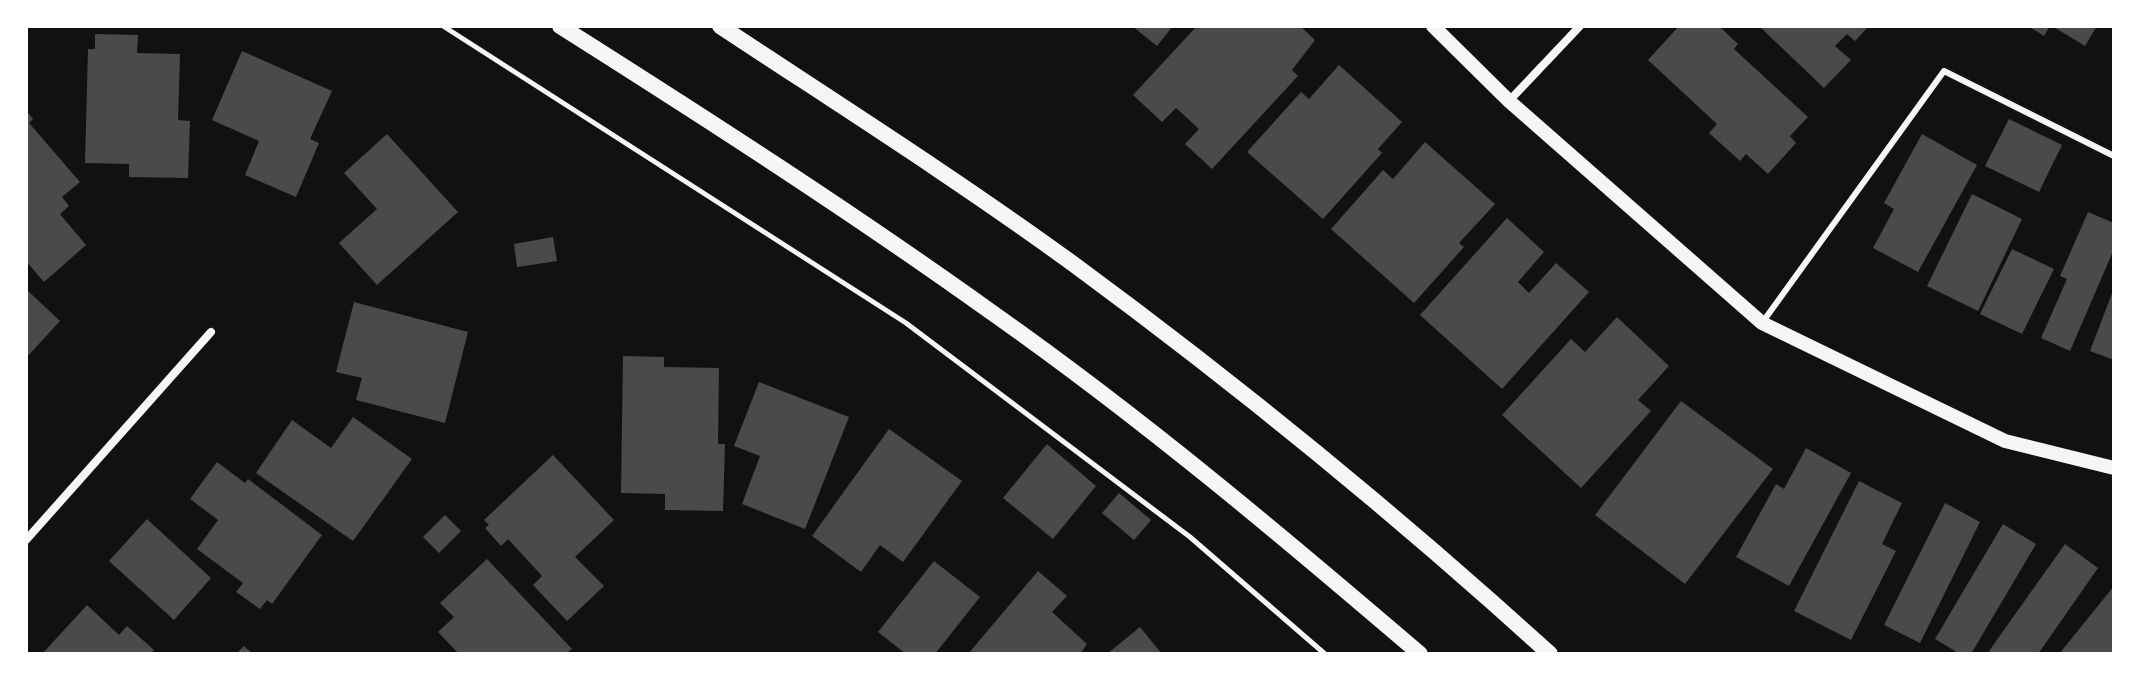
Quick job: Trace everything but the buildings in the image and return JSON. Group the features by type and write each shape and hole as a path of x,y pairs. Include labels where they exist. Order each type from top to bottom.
{"main road":[{"path":"560,26 730,134 994,314 1208,475 1420,654"},
{"path":"720,26 1057,253 1213,369 1348,476 1550,654"}],"street":[{"path":"1433,26 1509,101 1762,323 2005,441 2114,468"},
{"path":"1509,101 1580,26"},
{"path":"26,540 211,332"}],"lane":[{"path":"1762,323 1944,71 2114,156"}],"path":[{"path":"443,26 906,323 1190,537 1325,654"}]}
